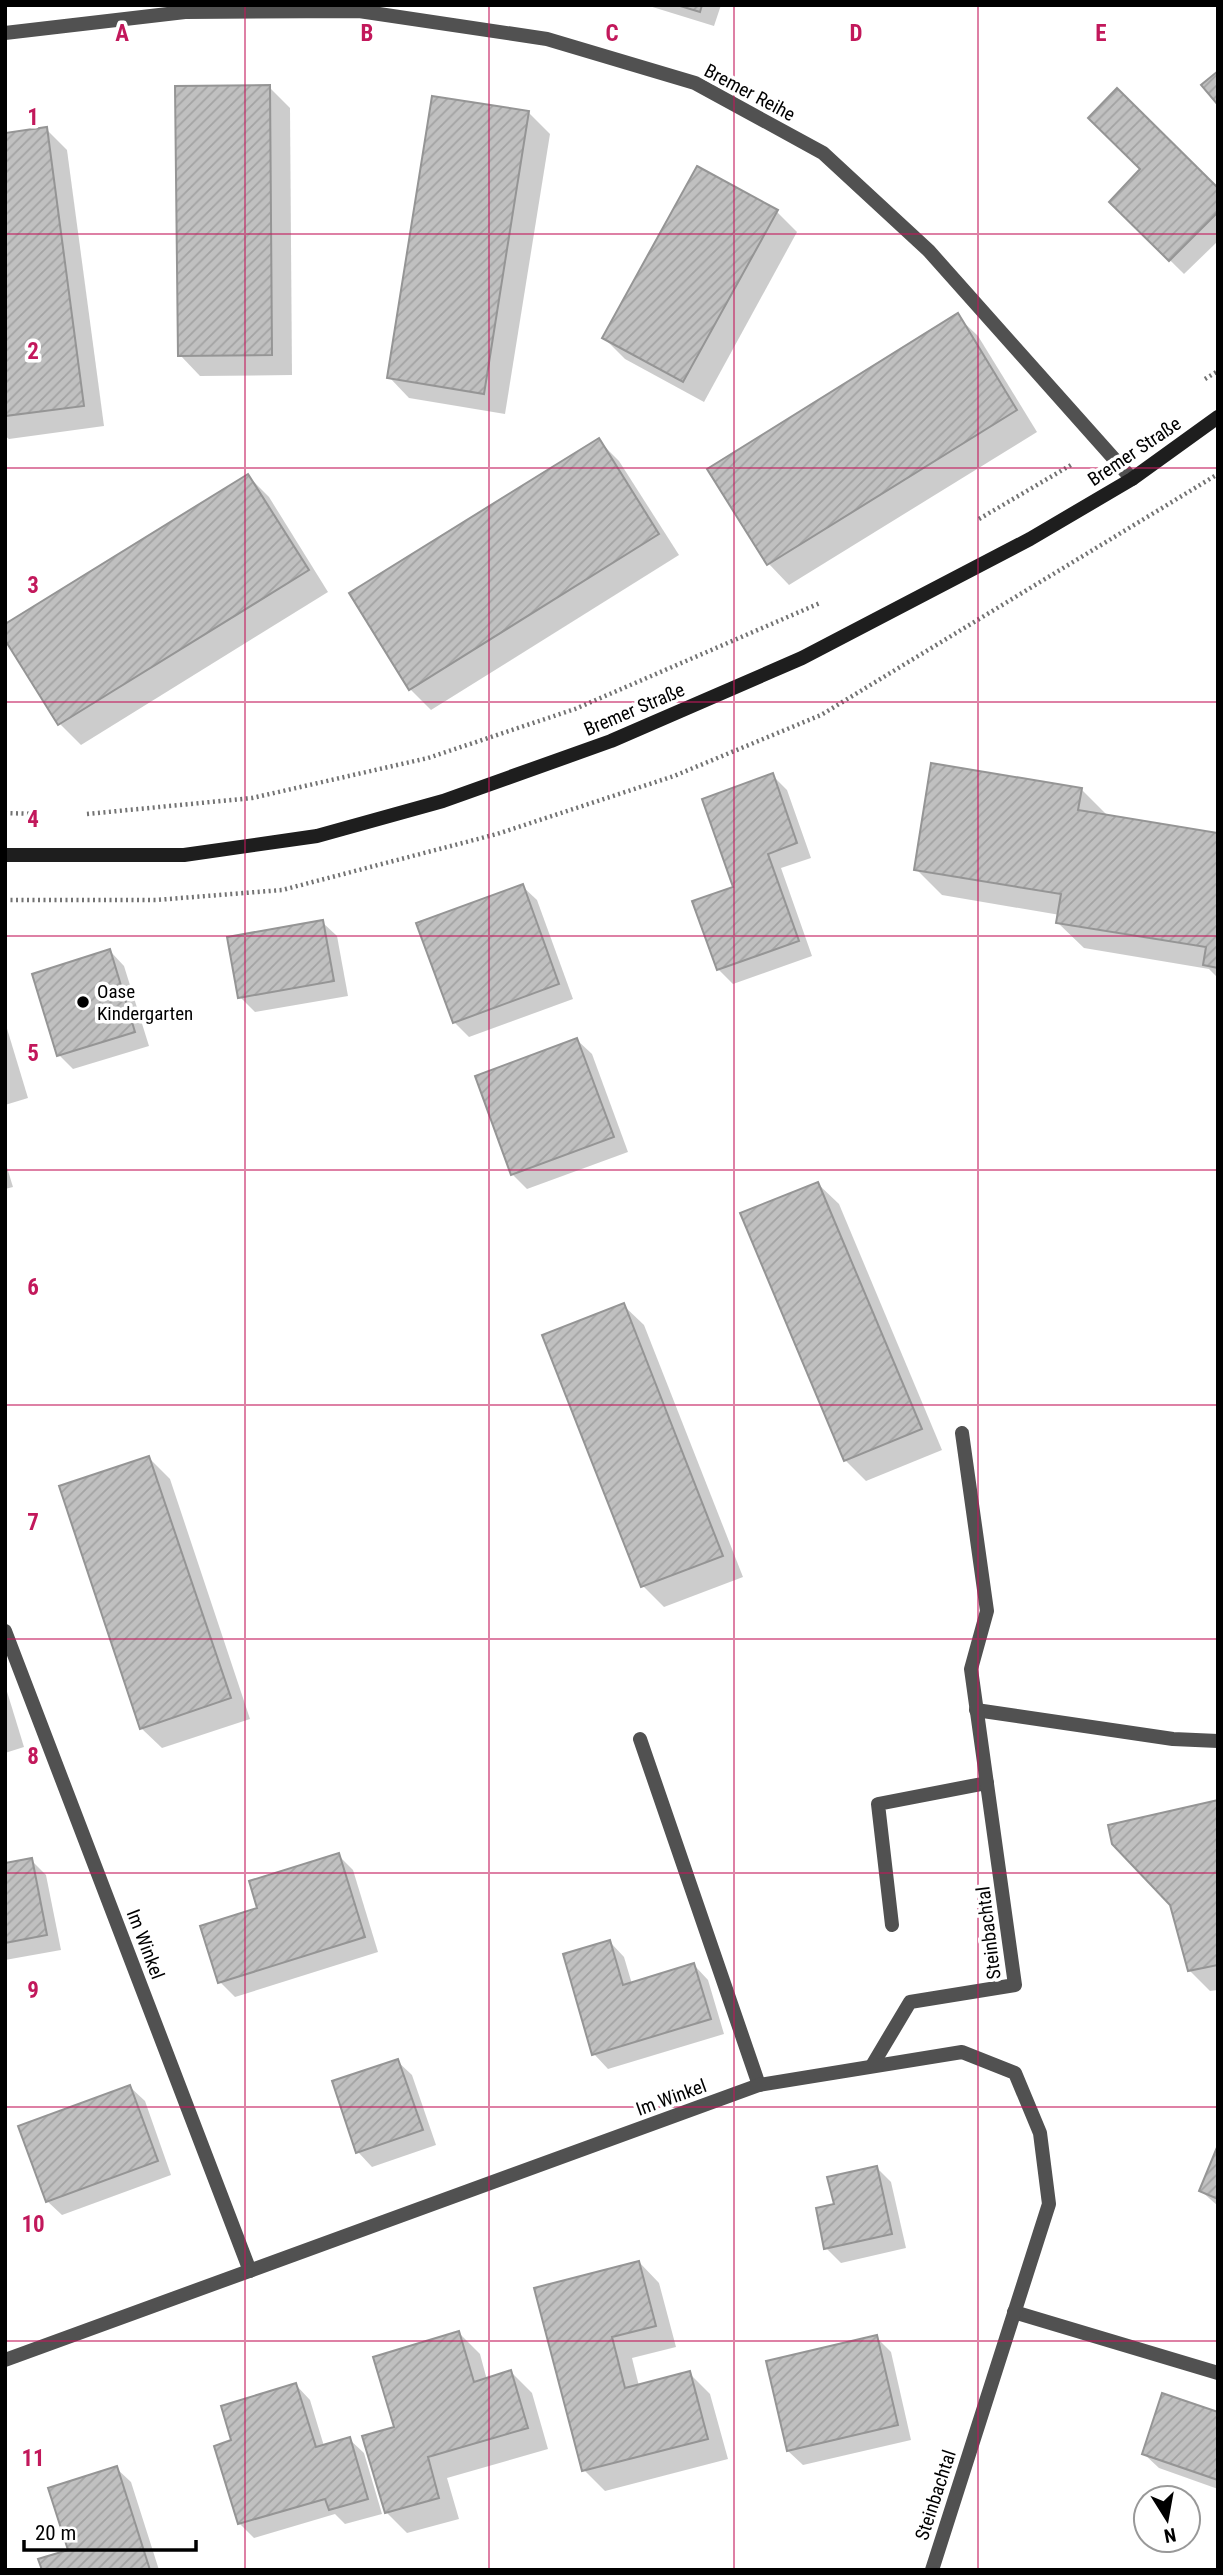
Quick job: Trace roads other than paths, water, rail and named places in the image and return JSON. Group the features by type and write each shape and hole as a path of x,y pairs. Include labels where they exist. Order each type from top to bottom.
{"street":[{"name":"Bremer Reihe","path":"5,33 184,12 359,11 547,39 695,83 823,153 929,251 1105,445 1132,479"},
{"name":"Bremer Straße","path":"5,855 184,855 317,836 443,801 611,741 802,658 1008,551 1132,479 1218,417"},
{"name":"Steinbachtal","path":"873,2064 910,2002 1015,1985 971,1669 987,1611 962,1433"},
{"name":"Im Winkel","path":"5,1631 250,2271"},
{"path":"976,1710 1173,1739 1218,1741"},
{"path":"640,1739 759,2085"},
{"path":"892,1925 878,1804 987,1783"},
{"name":"Steinbachtal","path":"873,2064 962,2052 1015,2073 1040,2133 1049,2204 932,2570"},
{"name":"Im Winkel","path":"5,2360 759,2085 873,2064"},
{"path":"1014,2312 1218,2373"}],"place":[{"name":"Oase Kindergarten","path":"83,1002"}]}
